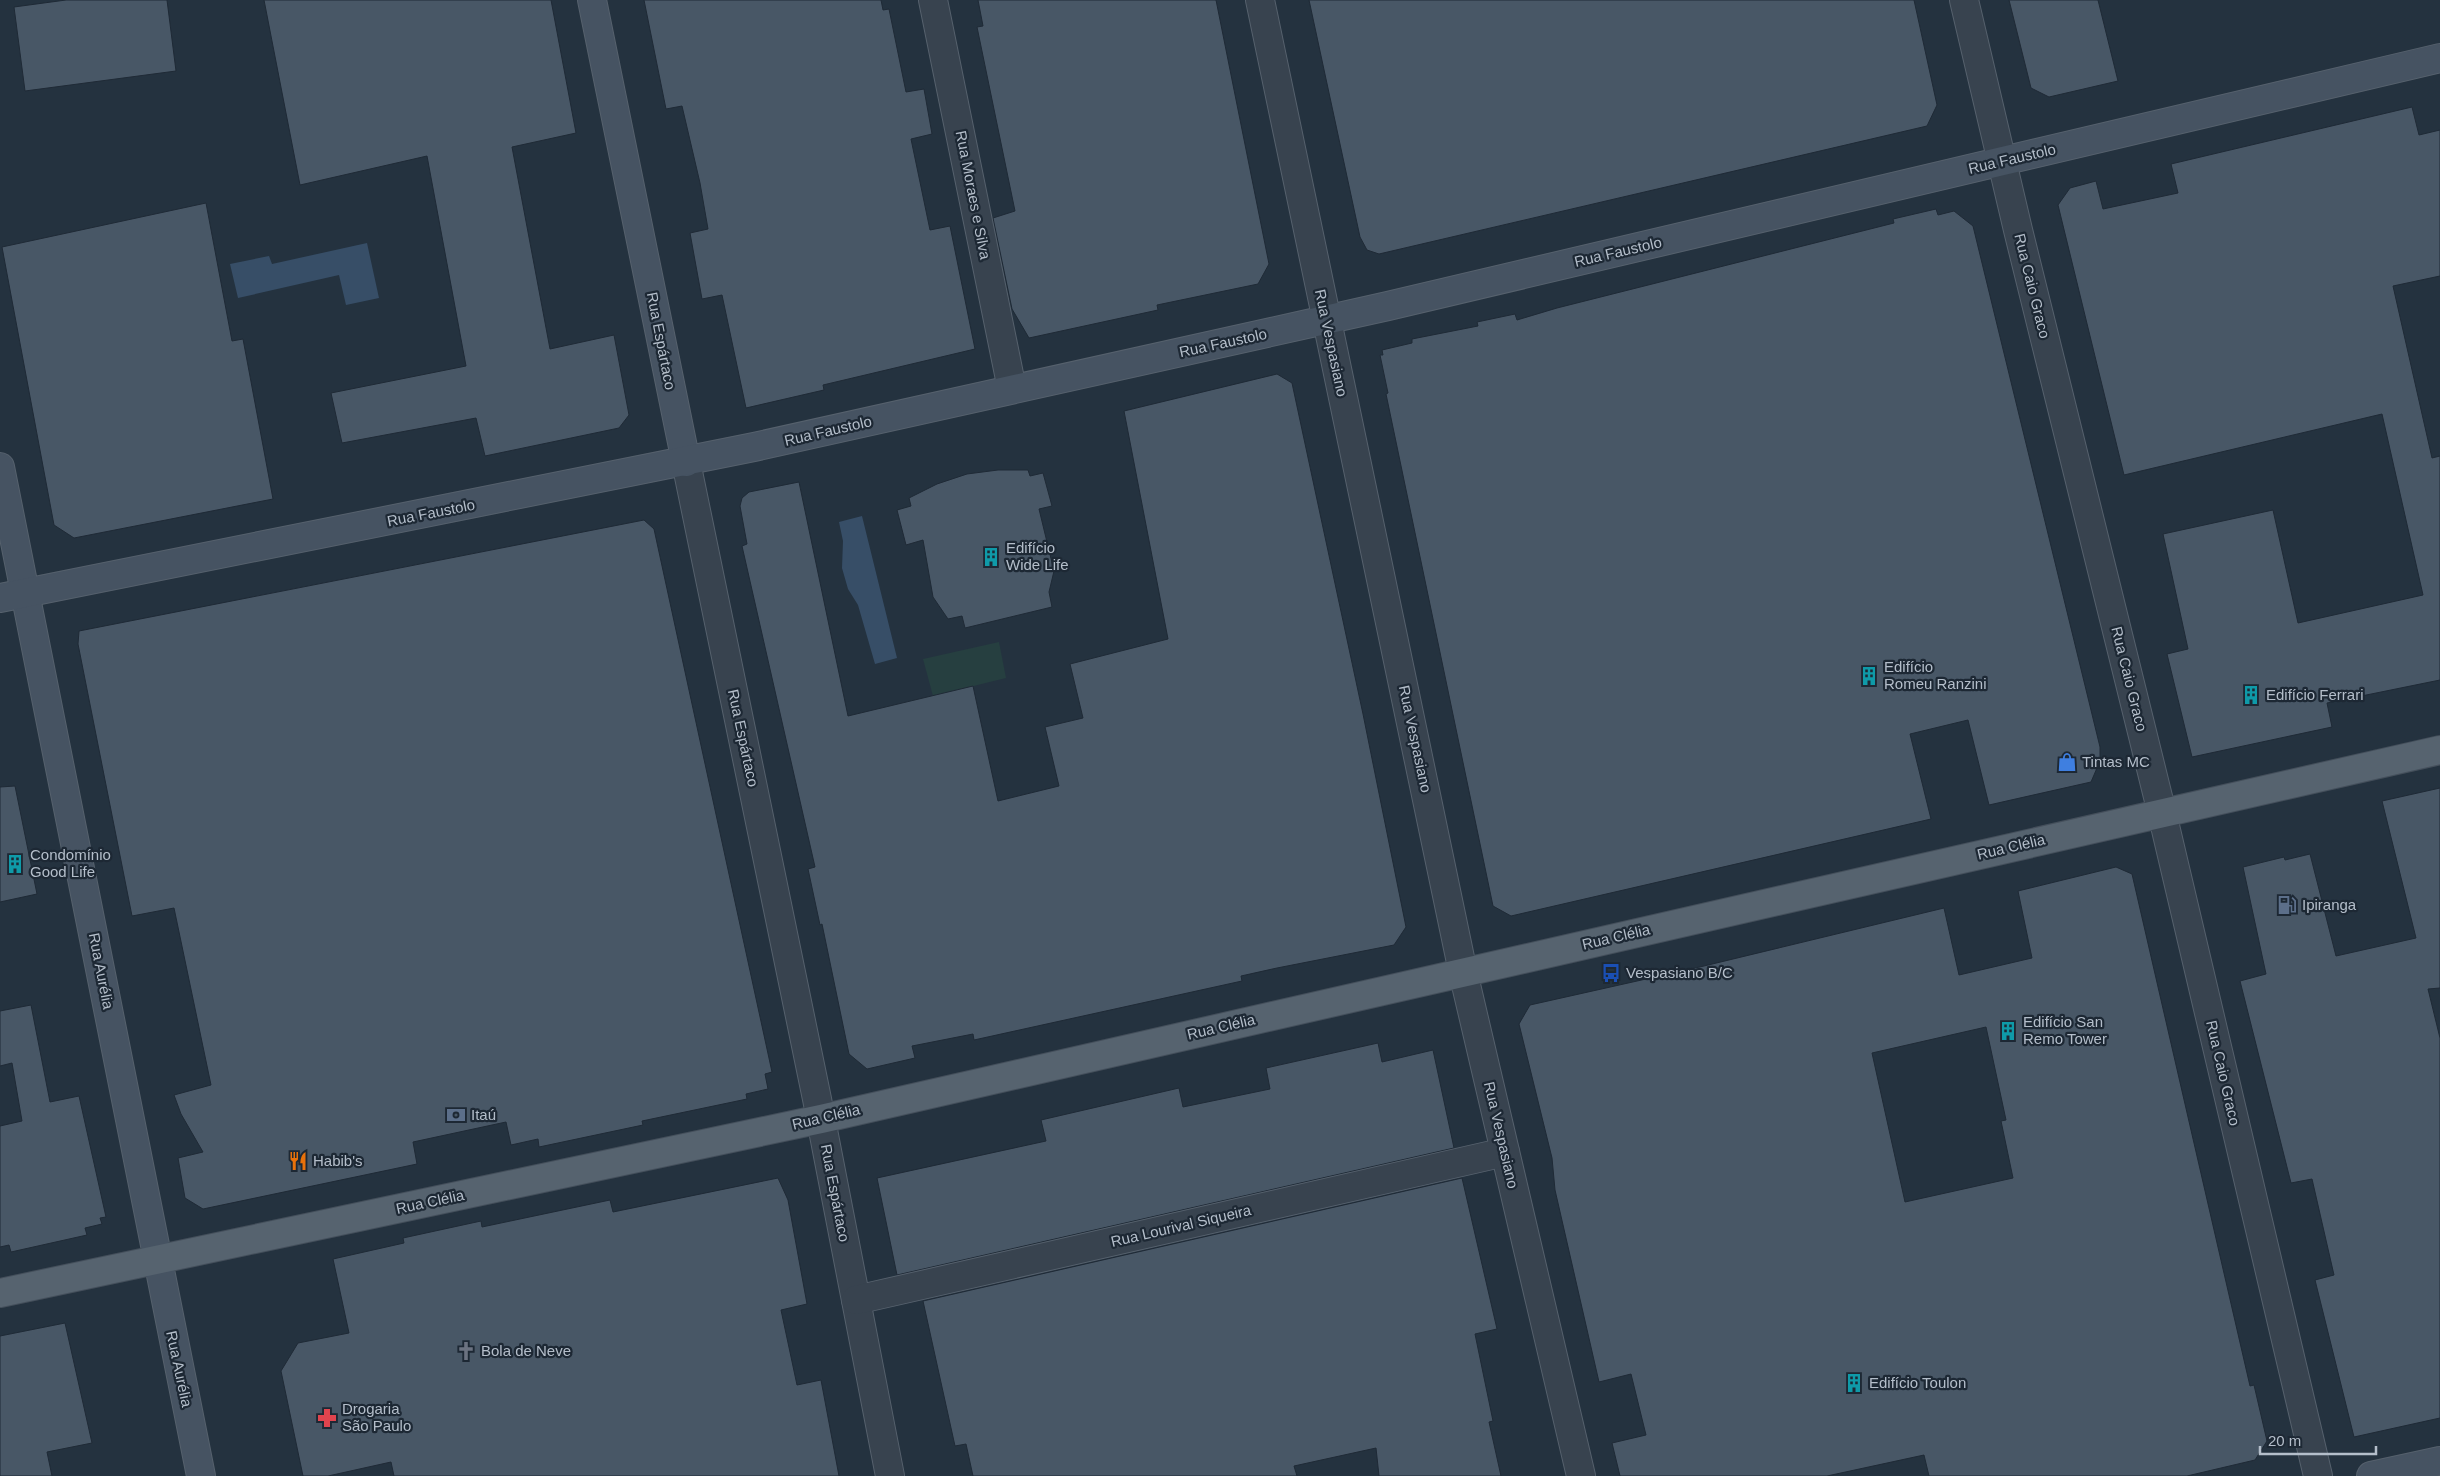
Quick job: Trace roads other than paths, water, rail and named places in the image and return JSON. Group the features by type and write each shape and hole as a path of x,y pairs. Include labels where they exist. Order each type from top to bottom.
{"main road":[{"name":"Rua Clélia","path":"0,1293 821,1119 2440,750"}],"street":[{"name":"Rua Espártaco","path":"592,0 821,1119 890,1476"},
{"name":"Rua Moraes e Silva","path":"933,0 1012,389"},
{"name":"Rua Vespasiano","path":"1260,0 1463,972 1581,1476"},
{"name":"Rua Caio Graco","path":"1964,0 2162,813 2318,1476"},
{"name":"Rua Faustolo","path":"12,596 686,462 1326,320 2440,58"},
{"name":"Rua Aurélia","path":"0,467 12,596 157,1260 201,1476"},
{"name":"Rua Lourival Siqueira","path":"856,1300 1505,1152"},
{"path":"2371,1476 2440,1461"}],"water":[{"path":"367,243 379,298 346,305 339,275 238,298 230,264 269,256 272,264"},
{"path":"862,516 897,658 875,664 858,605 848,589 842,568 843,541 839,522"}],"place":[{"name":"Edifício Wide Life","path":"991,557"},
{"name":"Edifício Romeu Ranzini","path":"1869,676"},
{"name":"Edifício Ferrari","path":"2251,695"},
{"name":"Tintas MC","path":"2067,762"},
{"name":"Condomínio Good Life","path":"15,864"},
{"name":"Ipiranga","path":"2287,905"},
{"name":"Vespasiano B/C","path":"1611,973"},
{"name":"Edifício San Remo Tower","path":"2008,1031"},
{"name":"Itaú","path":"456,1115"},
{"name":"Habib's","path":"298,1161"},
{"name":"Bola de Neve","path":"466,1351"},
{"name":"Edifício Toulon","path":"1854,1383"},
{"name":"Drogaria São Paulo","path":"327,1418"}]}
